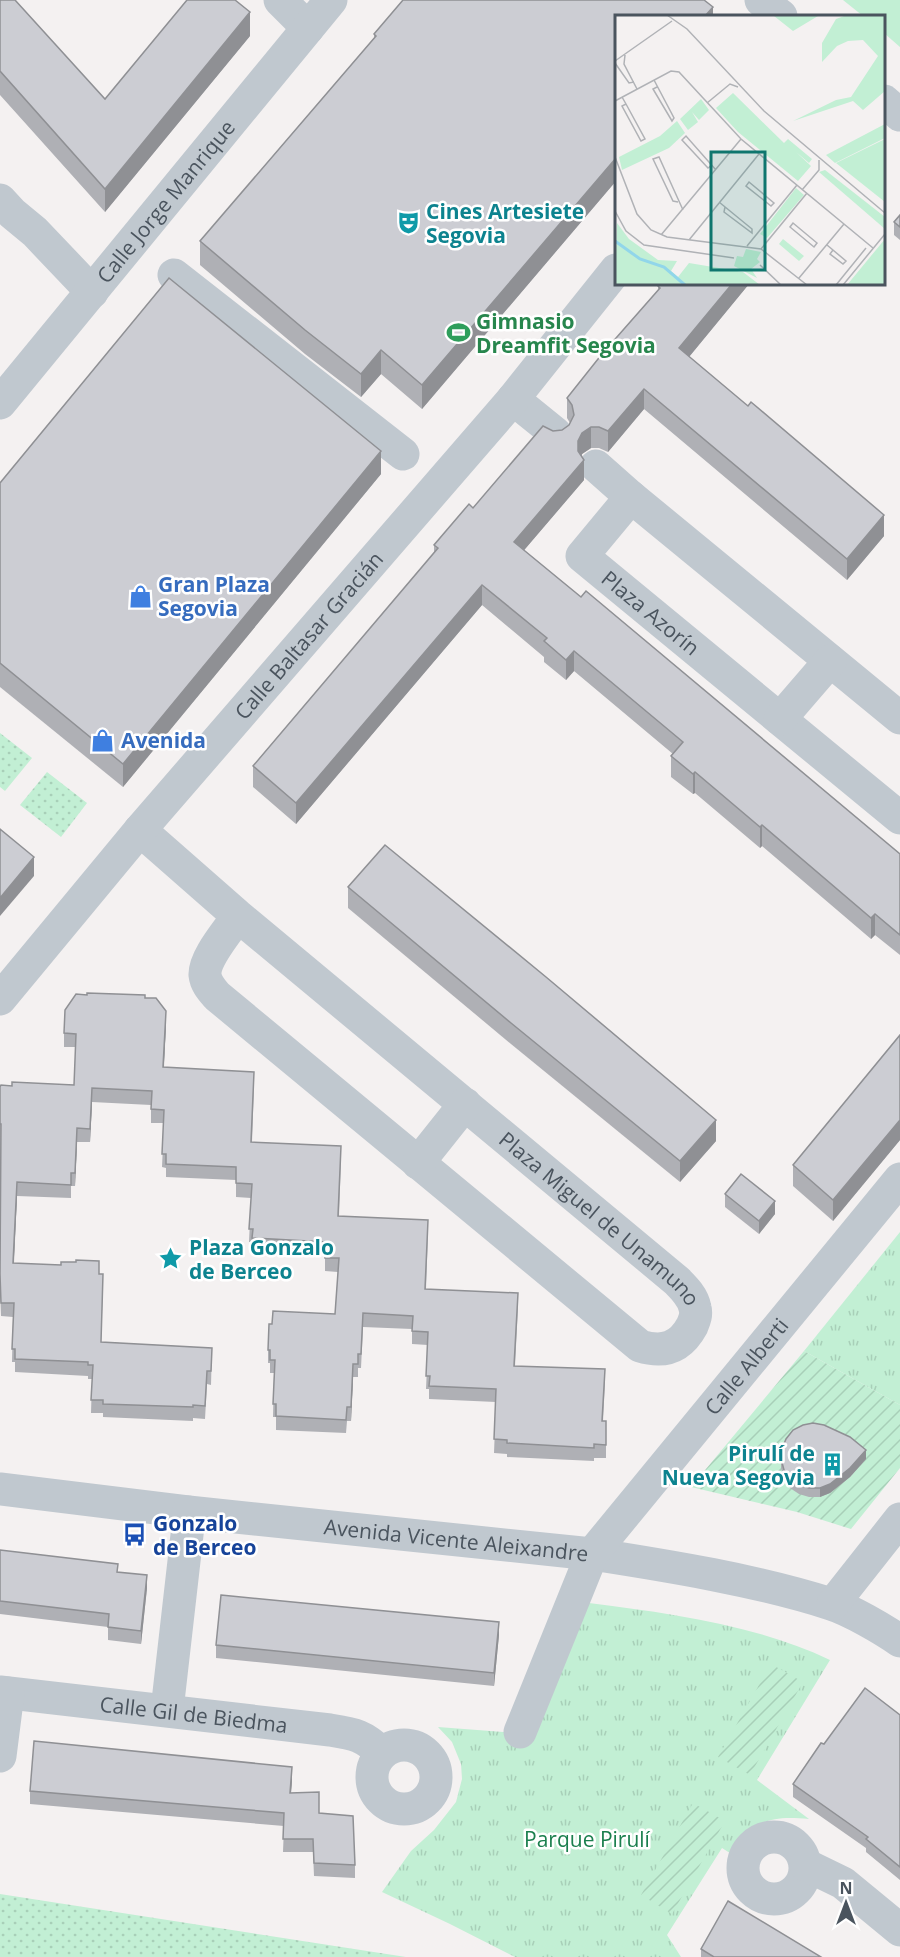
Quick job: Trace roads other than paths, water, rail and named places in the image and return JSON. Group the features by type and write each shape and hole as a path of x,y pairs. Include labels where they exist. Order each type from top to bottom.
{"street":[{"path":"280,0 308,28"},
{"name":"Calle Jorge Manrique","path":"0,404 331,0"},
{"path":"761,0 780,15"},
{"path":"885,102 900,115"},
{"path":"4,212 35,232 92,292"},
{"name":"Calle Baltasar Gracián","path":"0,999 140,830 513,399 615,271"},
{"path":"174,275 403,454"},
{"path":"513,399 555,433"},
{"path":"596,466 900,718"},
{"name":"Plaza Azorín","path":"631,497 582,556 900,818"},
{"path":"780,718 830,661"},
{"name":"Plaza Miguel de Unamuno","path":"140,830 238,916 677,1281 689,1293 695,1308 694,1321 688,1334 677,1345 670,1348 656,1350 640,1346 212,990 205,974 206,965 238,916"},
{"path":"418,1163 465,1104"},
{"name":"Calle Alberti","path":"520,1732 592,1554 900,1179"},
{"name":"Avenida Vicente Aleixandre","path":"0,1489 188,1512 592,1554 640,1562 750,1583 833,1604 900,1641"},
{"path":"167,1710 188,1512"},
{"path":"833,1604 900,1519"},
{"path":"0,1756 4,1693"},
{"name":"Calle Gil de Biedma","path":"4,1693 167,1710 355,1734 369,1740 382,1753"},
{"path":"806,1865 843,1883 900,1930"}],"place":[{"name":"Cines Artesiete Segovia","path":"408,223"},
{"name":"Gimnasio Dreamfit Segovia","path":"458,333"},
{"name":"Gran Plaza Segovia","path":"140,596"},
{"name":"Avenida","path":"103,740"},
{"name":"Plaza Gonzalo de Berceo","path":"171,1259"},
{"name":"Pirulí de Nueva Segovia","path":"833,1465"},
{"name":"Gonzalo de Berceo","path":"135,1535"}],"park label":[{"name":"Parque Pirulí","path":"587,1839"}]}
